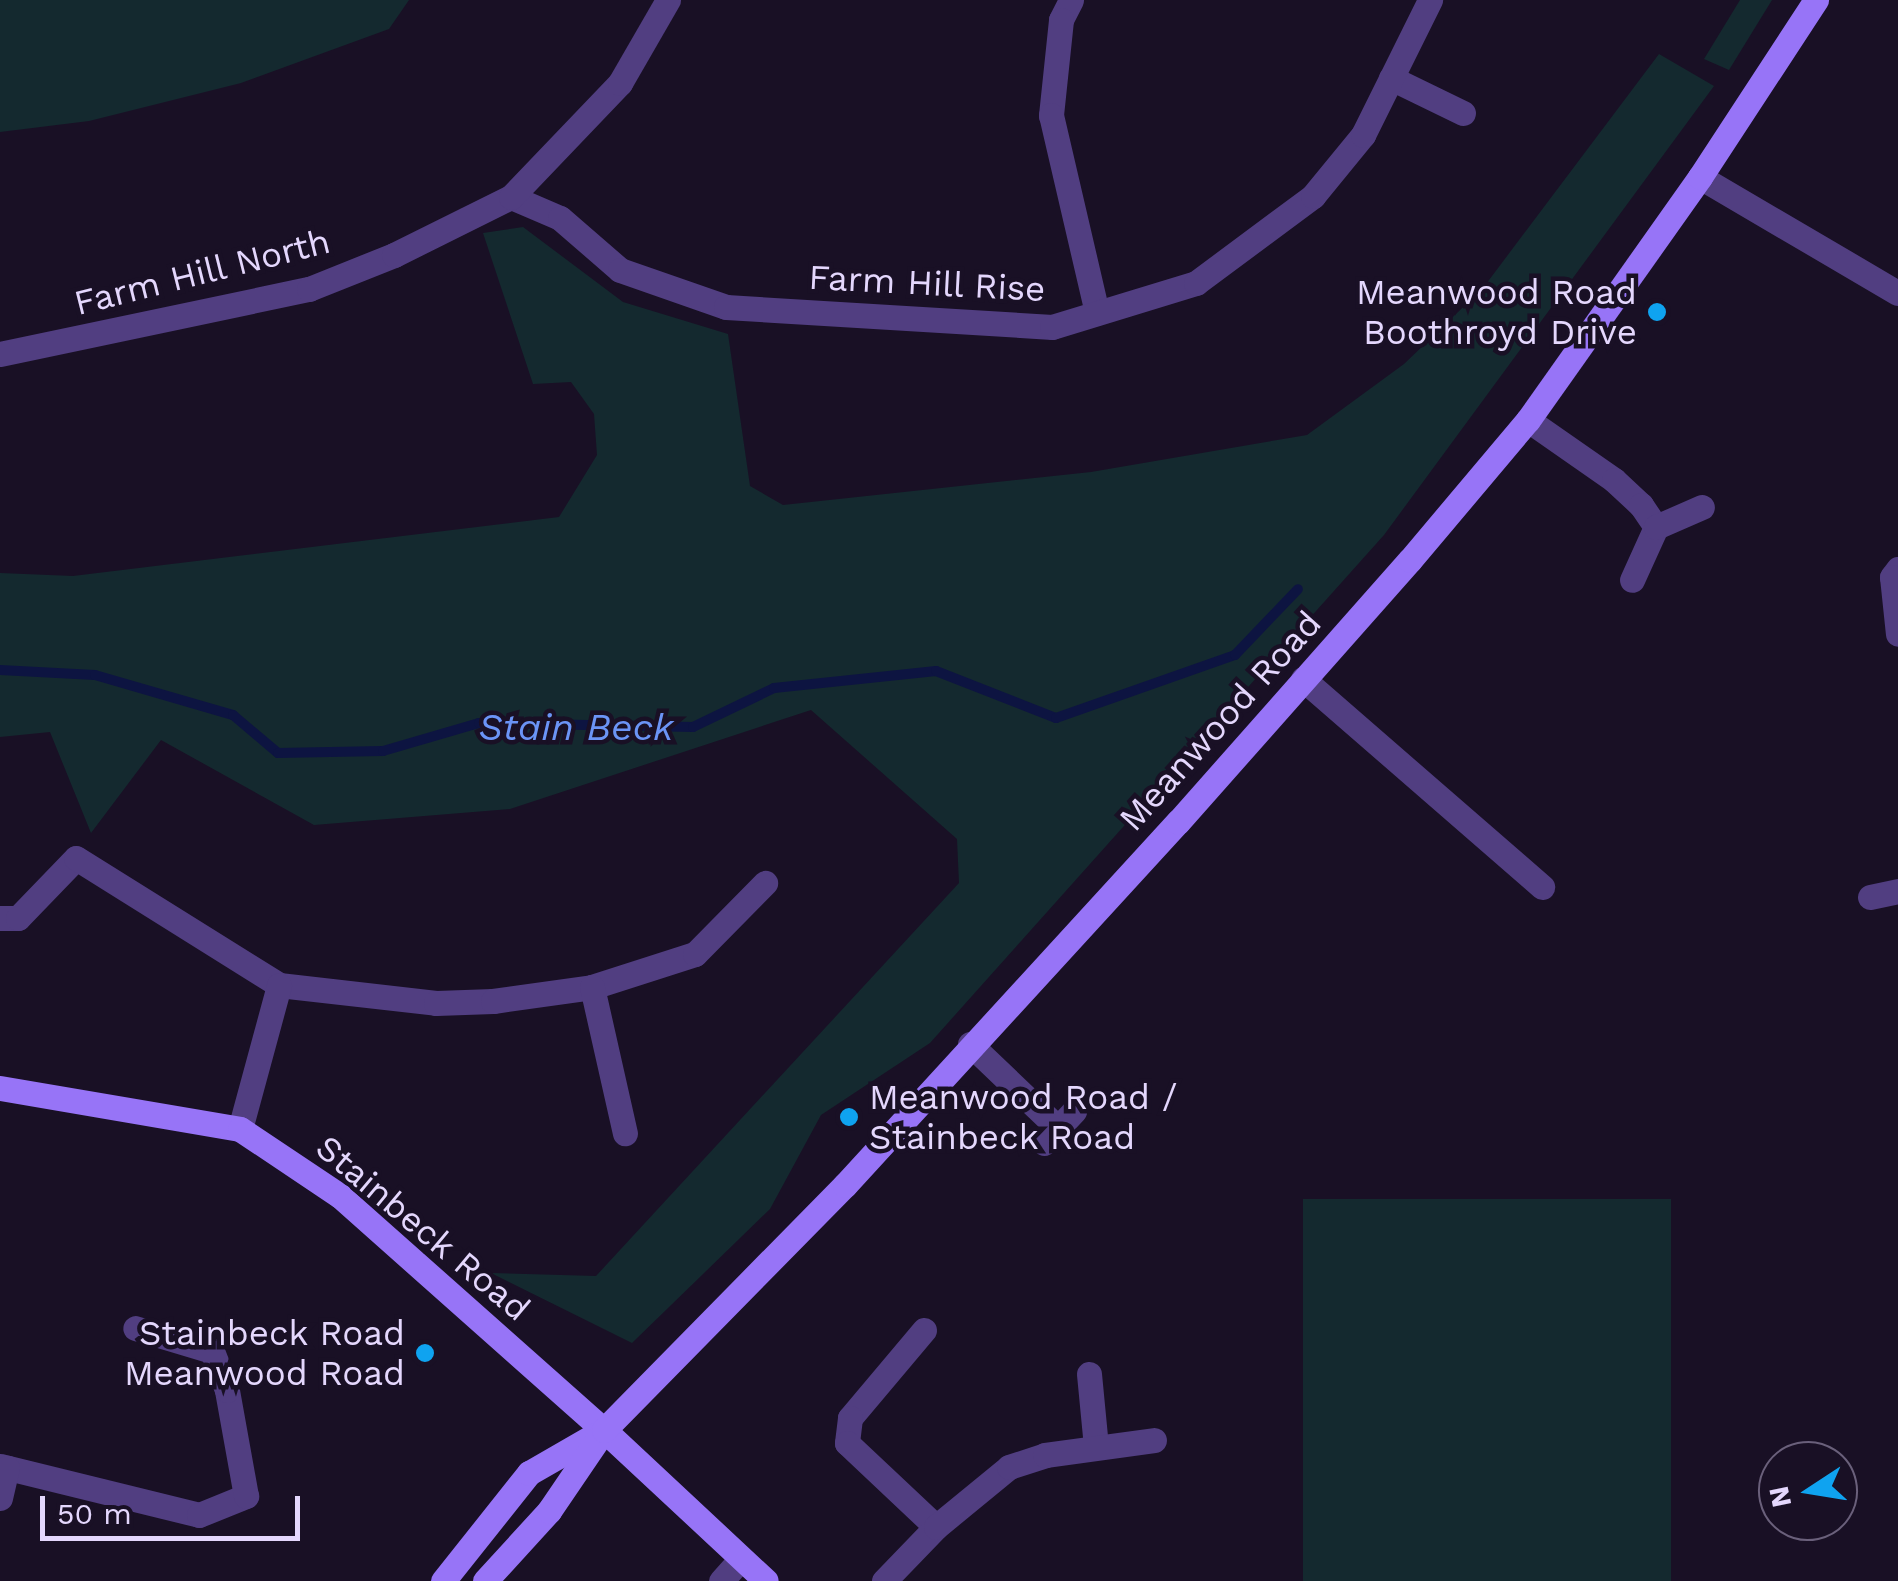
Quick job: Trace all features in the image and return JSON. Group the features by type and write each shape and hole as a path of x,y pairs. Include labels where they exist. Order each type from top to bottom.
{"street":[{"name":"Farm Hill North","path":"0,354 309,289 394,255 511,197 620,83 668,0"},
{"path":"1071,0 1060,20 1051,115 1097,313"},
{"name":"Farm Hill Rise","path":"511,197 560,218 620,270 726,307 1052,328 1196,283 1314,196 1363,134 1430,0"},
{"name":"Meanwood Road","path":"486,1581 548,1511 604,1430 799,1234 1112,894 1528,420 1700,177 1816,0"},
{"path":"1391,78 1462,113"},
{"path":"1700,177 1898,293"},
{"path":"1528,420 1614,480 1642,505 1656,527"},
{"path":"1632,580 1656,527 1702,507"},
{"path":"1898,569 1892,577 1898,634"},
{"path":"1304,679 1542,886"},
{"path":"0,918 18,918 76,858 280,985 436,1002 493,1000 592,987 695,954 764,883"},
{"path":"1870,897 1898,891"},
{"path":"240,1129 280,985"},
{"path":"592,987 625,1133"},
{"path":"970,1044 1059,1127"},
{"name":"Stainbeck Road","path":"0,1088 240,1129 340,1196 604,1430 766,1581"},
{"path":"0,1498 4,1467 198,1515 246,1496 227,1390 212,1351 135,1328"},
{"path":"924,1330 850,1418 847,1443 936,1526"},
{"path":"1089,1374 1096,1447"},
{"name":"Meanwood Road","path":"443,1581 528,1473 604,1430"},
{"path":"884,1581 936,1526 1008,1467 1045,1455 1154,1440"},
{"path":"722,1581 742,1559"}],"shaded area":[{"path":"0,0 409,0 389,29 241,83 89,121 0,132"},
{"path":"1740,0 1772,0 1729,70 1704,59"},
{"path":"1659,54 1714,86 1384,535 930,1043 821,1115 770,1209 632,1343 491,1273 596,1276 959,883 957,839 811,710 510,809 314,825 161,740 91,833 50,732 0,737 0,573 73,576 559,517 597,455 594,414 571,382 533,384 483,233 523,227 623,302 728,334 750,486 783,505 1091,472 1307,435 1404,364 1483,288"},
{"path":"1303,1199 1671,1199 1671,1581 1303,1581"}],"waterway":[{"name":"Stain Beck","path":"0,670 95,675 233,715 278,753 383,751 479,723 693,727 774,688 936,671 1056,718 1235,655 1298,589"}],"place":[{"name":"Meanwood Road Boothroyd Drive","path":"1657,312"},
{"name":"Meanwood Road / Stainbeck Road","path":"849,1117"},
{"name":"Stainbeck Road Meanwood Road","path":"425,1353"}]}
